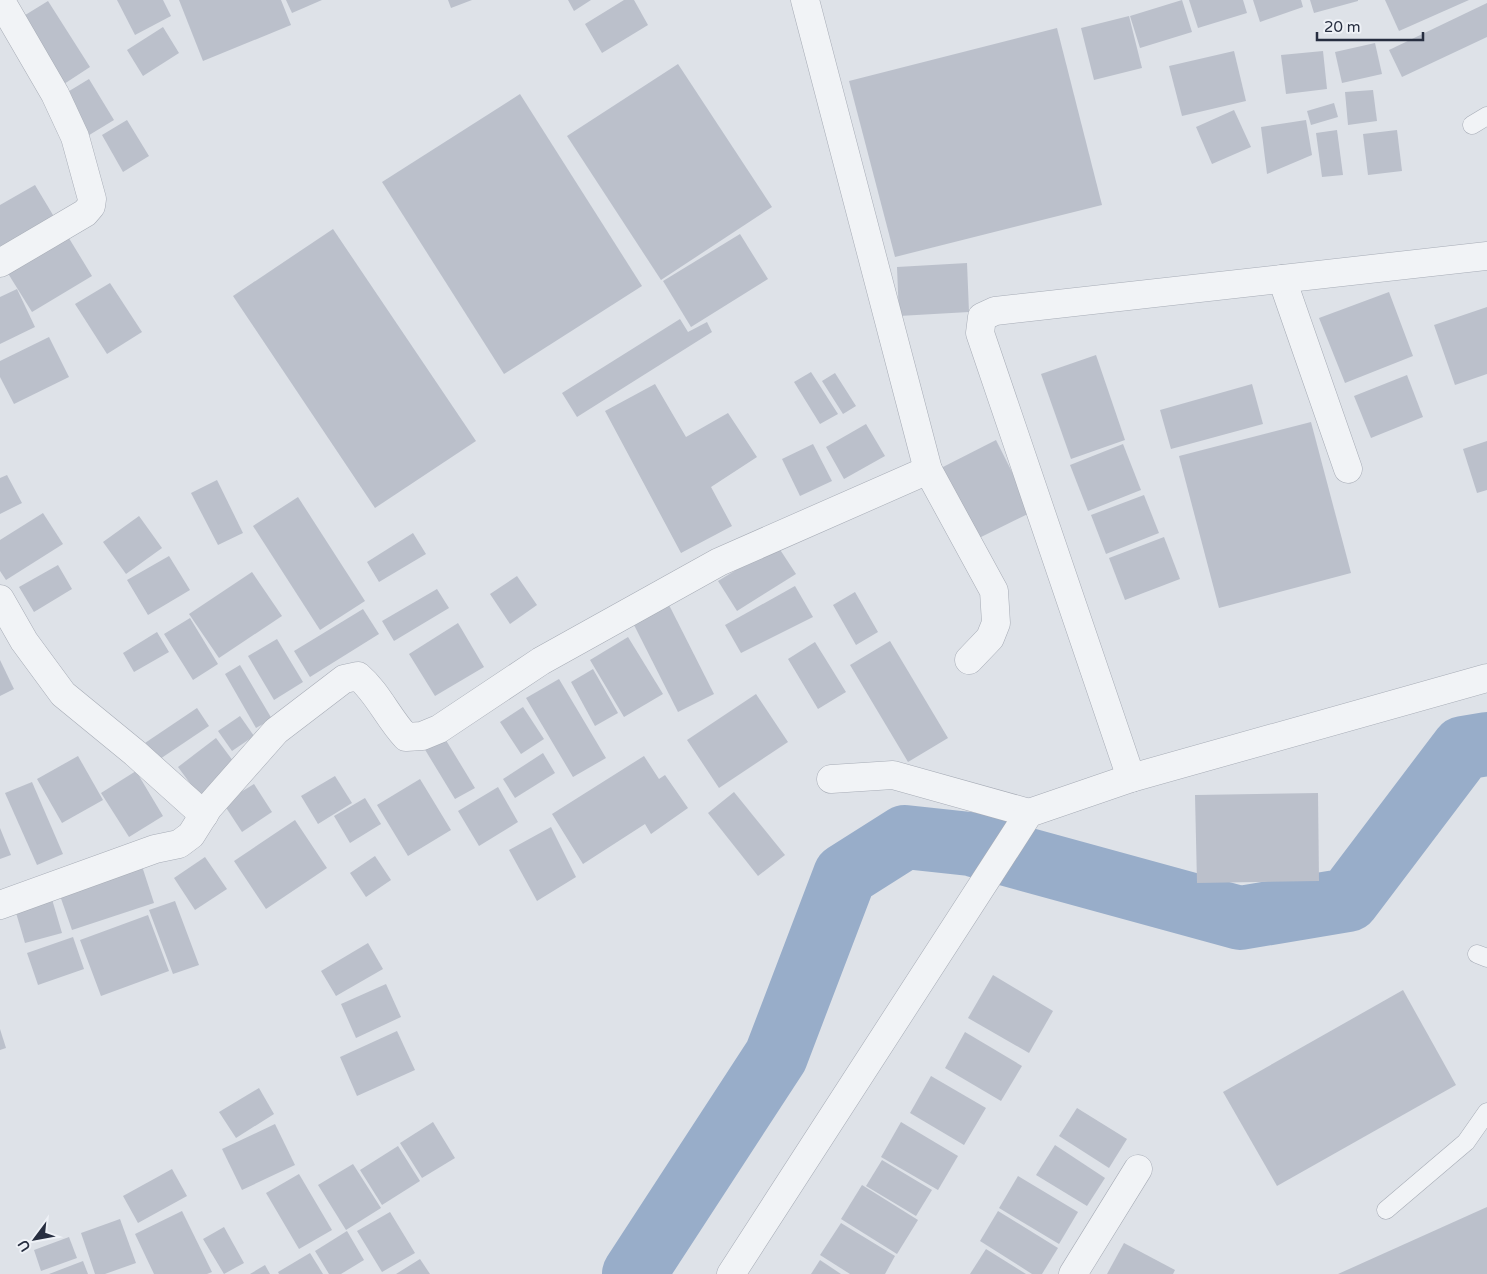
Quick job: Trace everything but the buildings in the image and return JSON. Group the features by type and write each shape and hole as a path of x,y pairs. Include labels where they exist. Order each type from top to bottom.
{"street":[{"path":"805,0 928,470 994,591 996,624 990,638 969,660"},
{"path":"0,262 85,213 91,206 92,200 91,191 71,129 55,94 1,1"},
{"path":"1131,778 980,333 982,317 995,311 1487,256"},
{"path":"1282,279 1348,468"},
{"path":"0,905 155,849 179,844 191,834 208,808 276,731 344,679 358,676 369,685 394,723 406,736 422,736 439,729 541,661 719,562 928,470"},
{"path":"0,599 24,642 63,694 135,753 204,814"},
{"path":"731,1274 1023,821 1131,778 1487,678"},
{"path":"831,779 893,775 1023,821"},
{"path":"1073,1274 1138,1169"}],"lane":[{"path":"1386,1210 1466,1142 1487,1112"}],"waterway":[{"path":"634,1274 776,1056 845,875 905,837 970,844 1240,918 1348,900 1463,748 1487,744"}]}
